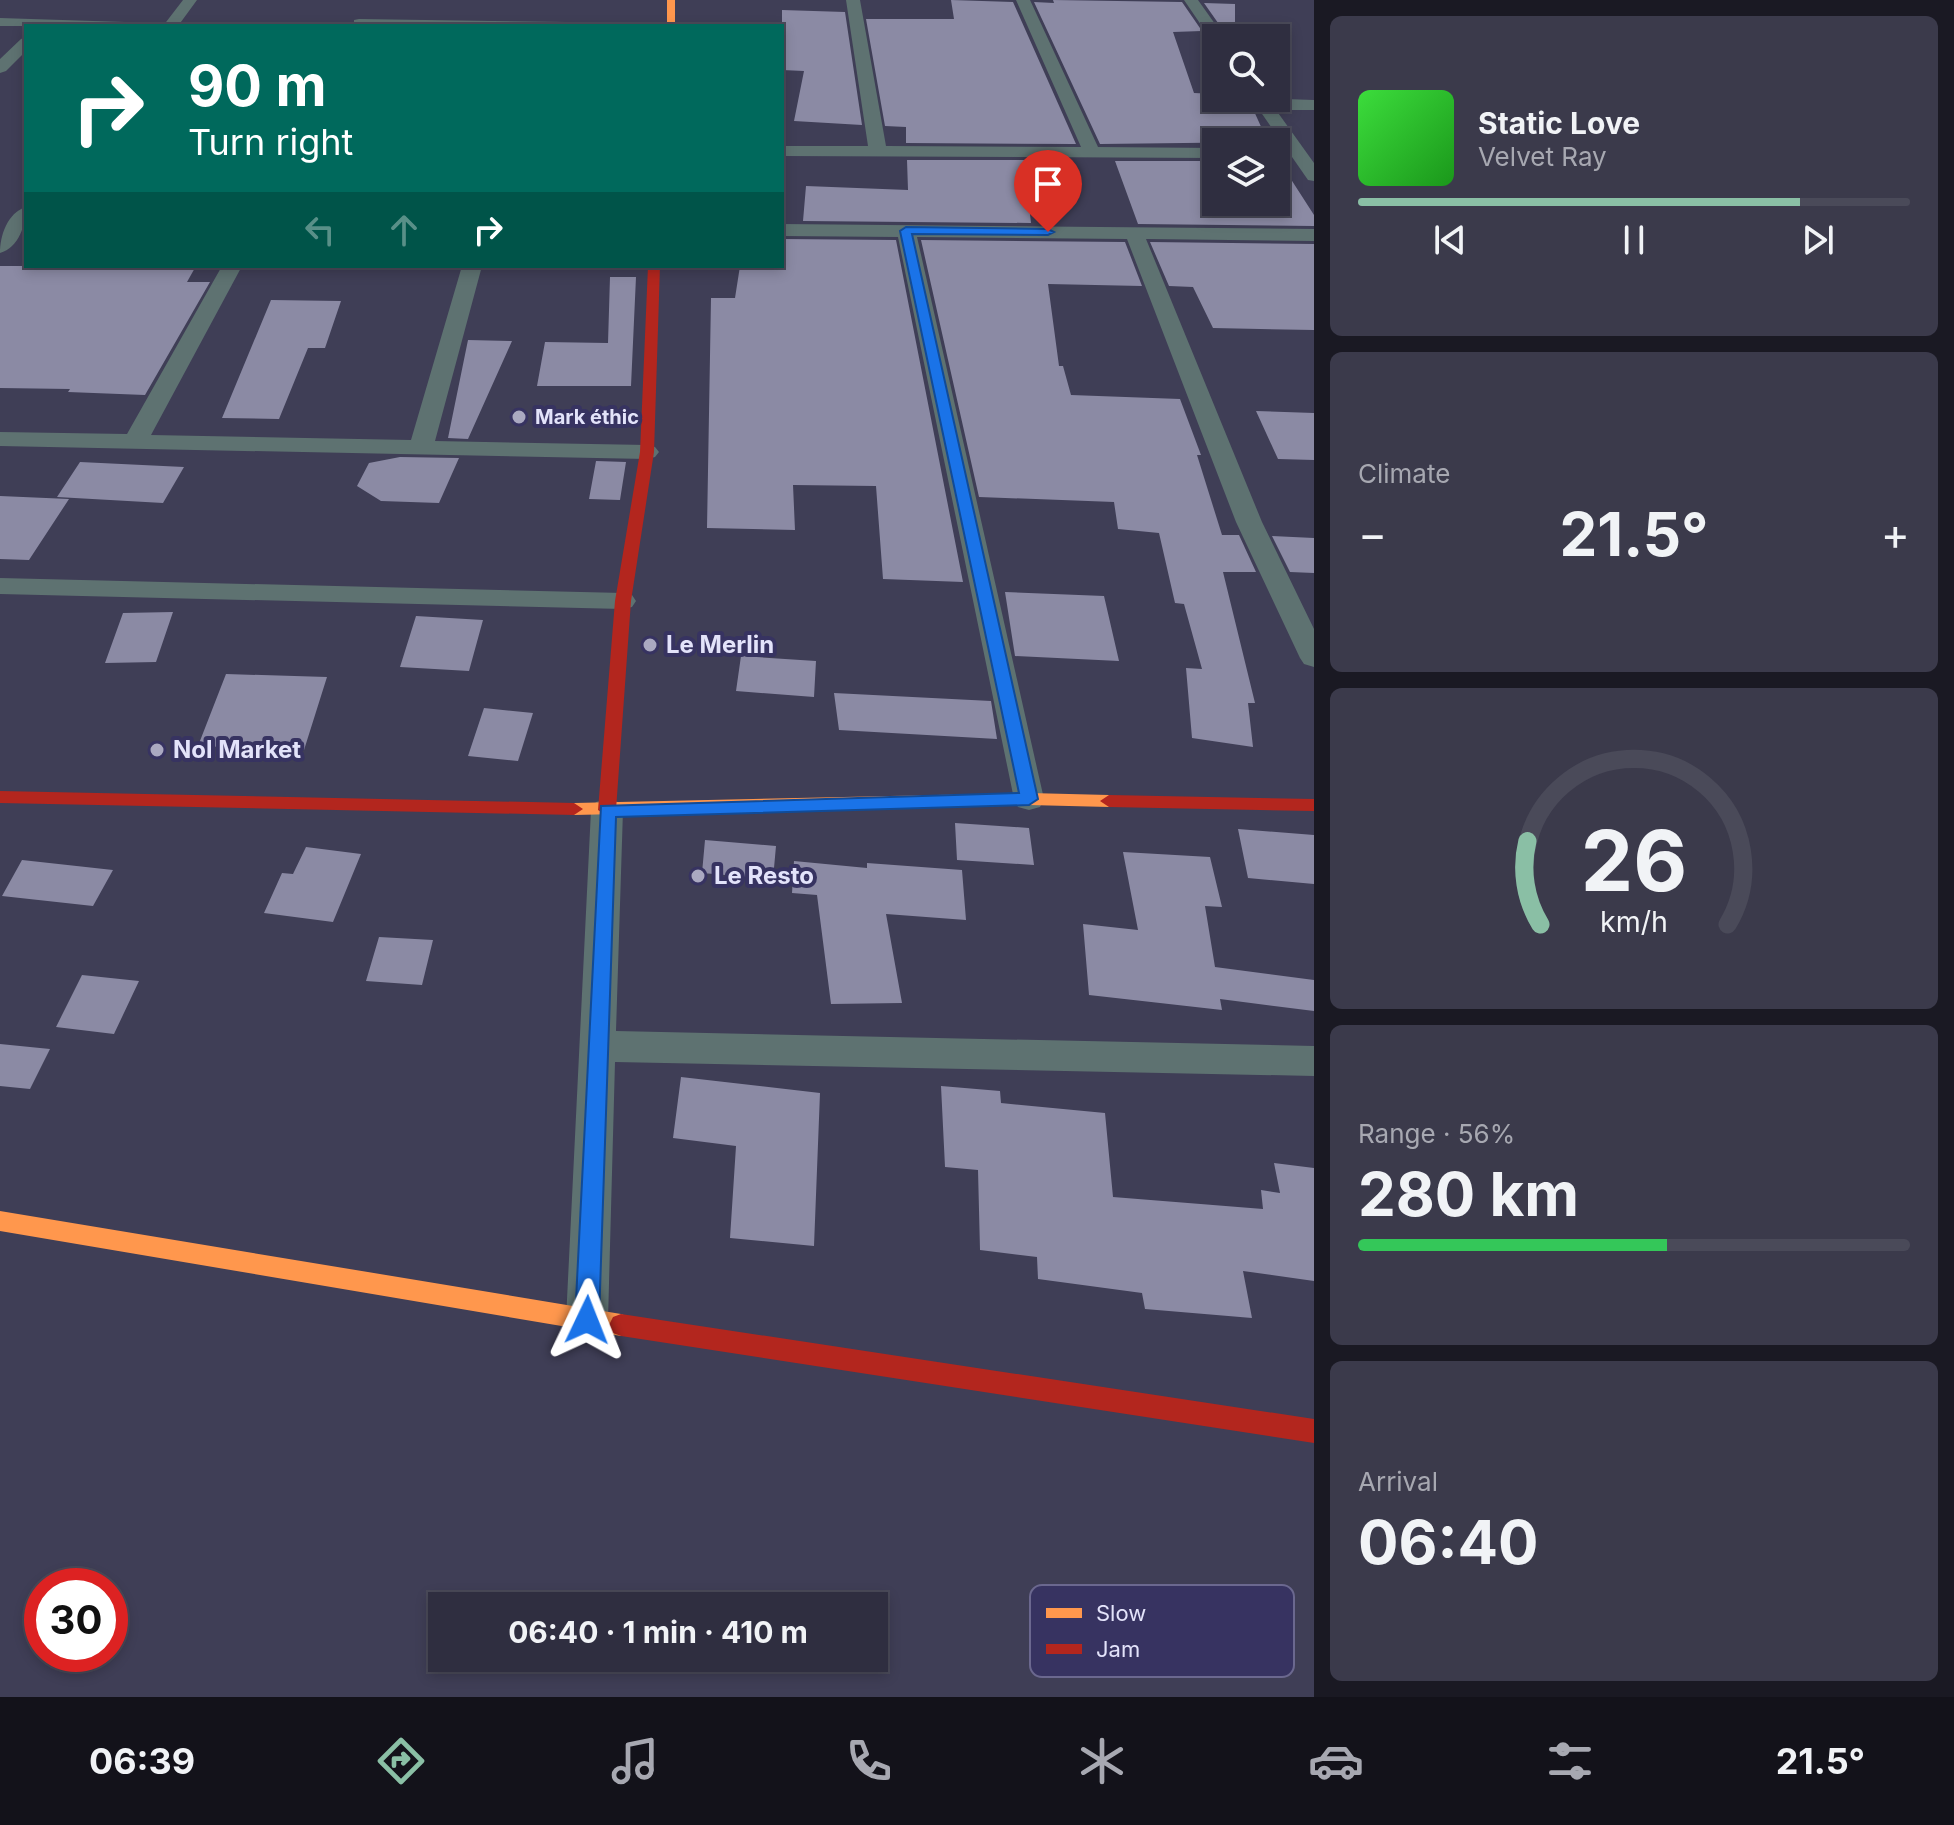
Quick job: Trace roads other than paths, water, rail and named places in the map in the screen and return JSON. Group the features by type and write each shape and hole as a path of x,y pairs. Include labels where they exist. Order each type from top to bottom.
{"street":[{"path":"172,24 190,0"},
{"path":"671,0 671,24"},
{"path":"853,0 878,152"},
{"path":"1023,0 1092,153"},
{"path":"1191,0 1207,24"},
{"path":"360,20 527,18 557,24"},
{"path":"0,22 43,24"},
{"path":"0,68 24,44"},
{"path":"1290,104 1314,105"},
{"path":"1269,112 1314,176"},
{"path":"784,151 1202,153"},
{"path":"1290,154 1298,154"},
{"path":"3,239 24,215"},
{"path":"784,230 1314,235"},
{"path":"906,231 1029,799"},
{"path":"1134,233 1249,522 1314,658"},
{"path":"135,442 231,268"},
{"path":"421,448 471,268"},
{"path":"587,1320 607,810 623,601 647,452 654,268"},
{"path":"0,439 647,452"},
{"path":"0,586 623,601"},
{"path":"0,797 607,810 1029,799 1314,805"},
{"path":"598,1046 1314,1061"},
{"path":"0,1221 587,1320 1314,1431"}],"place":[{"name":"Mark éthic","path":"519,417"},
{"name":"Le Merlin","path":"650,645"},
{"name":"Nol Market","path":"157,750"},
{"name":"Le Resto","path":"698,876"}]}
